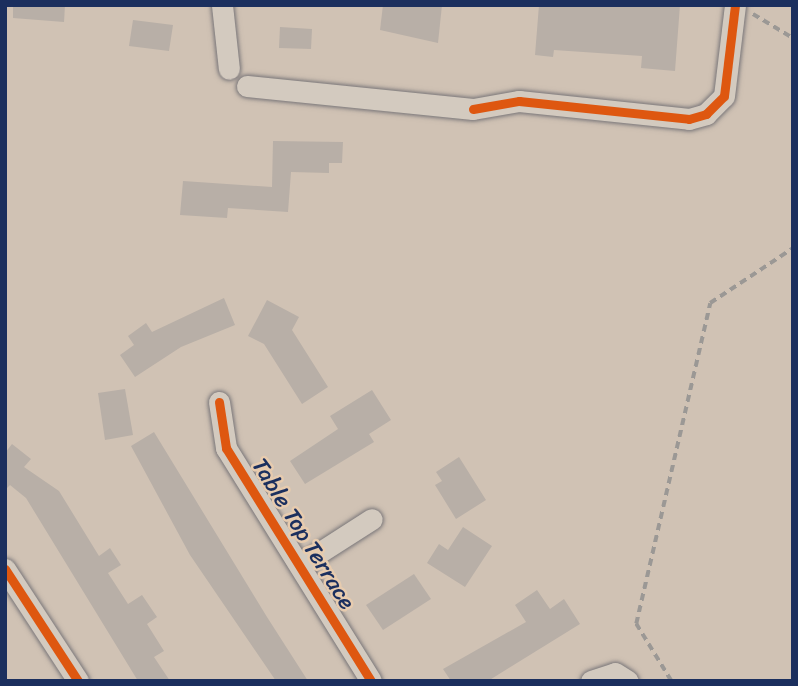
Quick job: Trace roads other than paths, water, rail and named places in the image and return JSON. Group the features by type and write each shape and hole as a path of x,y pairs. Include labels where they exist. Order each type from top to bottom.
{"street":[{"path":"222,5 229,69"},
{"path":"247,86 474,109 519,101 689,119 706,114 724,96 742,9"},
{"name":"Table Top Terrace","path":"219,402 226,448 371,681"},
{"path":"300,565 372,519"},
{"path":"5,569 78,681"},
{"path":"591,681 615,673 628,681"}]}
